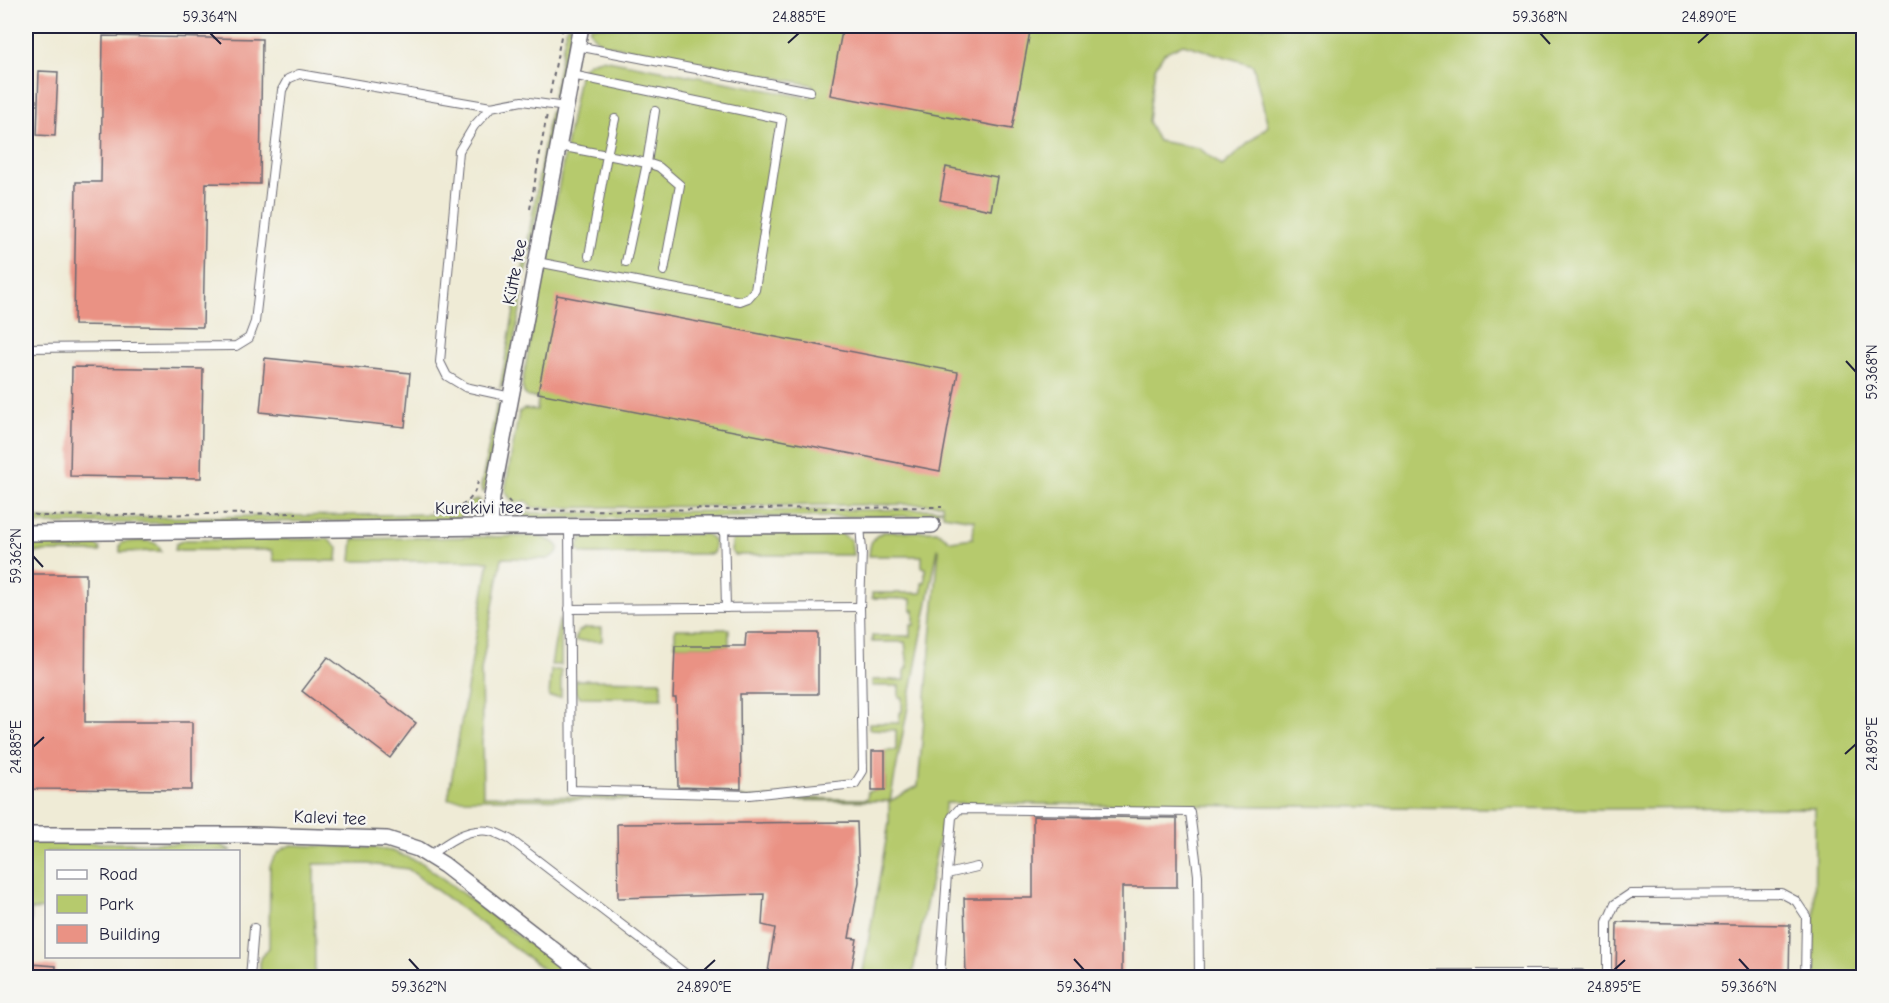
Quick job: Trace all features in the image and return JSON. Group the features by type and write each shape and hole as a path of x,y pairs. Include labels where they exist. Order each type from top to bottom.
{"street":[{"name":"Kütte tee","path":"490,527 492,497 581,26"},
{"name":"Kurekivi tee","path":"26,533 490,527 932,525"},
{"name":"Kalevi tee","path":"26,835 251,835 387,839 418,849 444,865 590,978"}],"lane":[{"path":"577,46 810,91"},
{"path":"26,348 236,346 249,338 255,322 282,90 288,79 299,74 491,107 522,101 566,107"},
{"path":"537,262 740,301 748,298 755,290 782,118 572,75"},
{"path":"491,107 474,126 459,151 440,362 447,376 465,387 511,397"},
{"path":"626,262 647,163 655,111"},
{"path":"589,256 615,119"},
{"path":"558,146 659,166 680,185 664,271"},
{"path":"568,527 571,790 749,795 855,784 863,771 860,525"},
{"path":"724,526 726,608"},
{"path":"568,609 860,607"},
{"path":"940,978 952,817 959,809 1190,812 1198,875 1199,978"},
{"path":"429,856 451,840 470,832 490,831 512,840 691,978"},
{"path":"947,874 977,867"},
{"path":"1607,978 1607,922 1615,904 1630,894 1770,893 1781,893 1796,901 1806,916 1805,978"},
{"path":"250,978 254,928"},
{"path":"1393,978 1393,974 1581,974 1581,978"}],"path":[{"path":"530,208 563,26"},
{"path":"430,512 451,510 463,505 476,494 480,471"},
{"path":"492,497 507,498 518,513 527,511 942,507"},
{"path":"26,510 41,516 301,513"}],"green space":[{"path":"567,26 572,26 559,94 556,98 553,97"},
{"path":"590,26 1863,26 1863,977 1814,977 1815,808 1595,809 946,803 912,977 862,977 889,823 889,801 448,799 489,561 351,561 353,539 539,536 559,547 557,553 548,559 502,558 481,670 483,796 867,799 868,791 885,789 885,751 896,750 896,730 869,729 869,723 899,723 900,712 902,712 899,686 872,686 872,680 905,680 905,669 908,668 905,642 872,642 872,636 911,636 911,625 914,625 911,599 872,598 872,593 922,593 922,583 925,582 922,556 869,556 872,541 883,532 937,531 951,541 973,538 974,520 943,515 942,504 533,508 527,501 513,503 505,491 519,412 524,409 537,410 538,398 528,397 522,385 579,76 583,69 591,62 602,59 810,98 813,85 603,44 594,36","holes":["1183,44 1253,65 1268,126 1222,166 1199,148 1158,141 1148,121 1155,68 1164,53","938,549 918,786 890,801"]},
{"path":"552,111 555,118 526,272 522,275 550,112"},
{"path":"518,289 523,295 506,382 500,388"},
{"path":"497,404 501,409 485,492 482,492 481,487"},
{"path":"477,499 480,500 471,511 449,520 26,523 26,513 42,519 443,514 453,512"},
{"path":"941,509 931,516 521,519 518,516 526,513"},
{"path":"839,532 851,540 853,555 735,555 731,551 733,536 741,533"},
{"path":"705,534 714,542 712,554 587,554 581,553 577,547 582,538 592,535"},
{"path":"328,539 338,547 337,561 274,561 272,550 175,550 176,544 184,540"},
{"path":"92,542 100,548 100,552 26,552 26,543"},
{"path":"123,542 155,543 161,551 120,552 120,545"},
{"path":"559,620 561,622 561,665 551,665"},
{"path":"585,628 602,628 602,641 575,641 578,632"},
{"path":"675,629 729,629 729,646 675,646"},
{"path":"551,670 561,670 561,697 549,697"},
{"path":"575,680 661,681 662,698 580,697 575,692"},
{"path":"26,842 219,844 230,850 45,850 45,909 31,910 31,973 26,973"},
{"path":"291,845 374,848 392,851 422,863 573,977 554,977 408,869 368,864 314,864 315,977 260,977 260,958 269,948 270,866 278,853"}],"building":[{"path":"843,26 1031,26 1012,129 830,95"},
{"path":"103,36 262,39 260,184 206,183 203,327 74,325 76,182 101,182"},
{"path":"39,71 58,72 55,136 37,135"},
{"path":"946,167 997,177 991,210 940,200"},
{"path":"557,295 958,372 940,471 538,393"},
{"path":"265,358 410,373 405,427 260,412"},
{"path":"72,367 203,369 201,478 70,476"},
{"path":"26,574 86,574 85,722 192,722 192,790 26,789"},
{"path":"746,633 818,633 818,694 740,694 741,789 678,787 676,698 673,698 675,646 745,646"},
{"path":"328,657 416,723 390,758 302,691"},
{"path":"872,751 885,751 885,790 872,790"},
{"path":"1033,816 1177,818 1177,887 1122,887 1122,978 966,978 964,898 1033,898"},
{"path":"857,822 859,882 849,938 857,939 850,978 767,978 775,928 762,925 764,894 618,898 617,824"},
{"path":"1617,922 1790,925 1789,978 1616,978"},
{"path":"31,964 56,966 55,978 31,978"}]}
